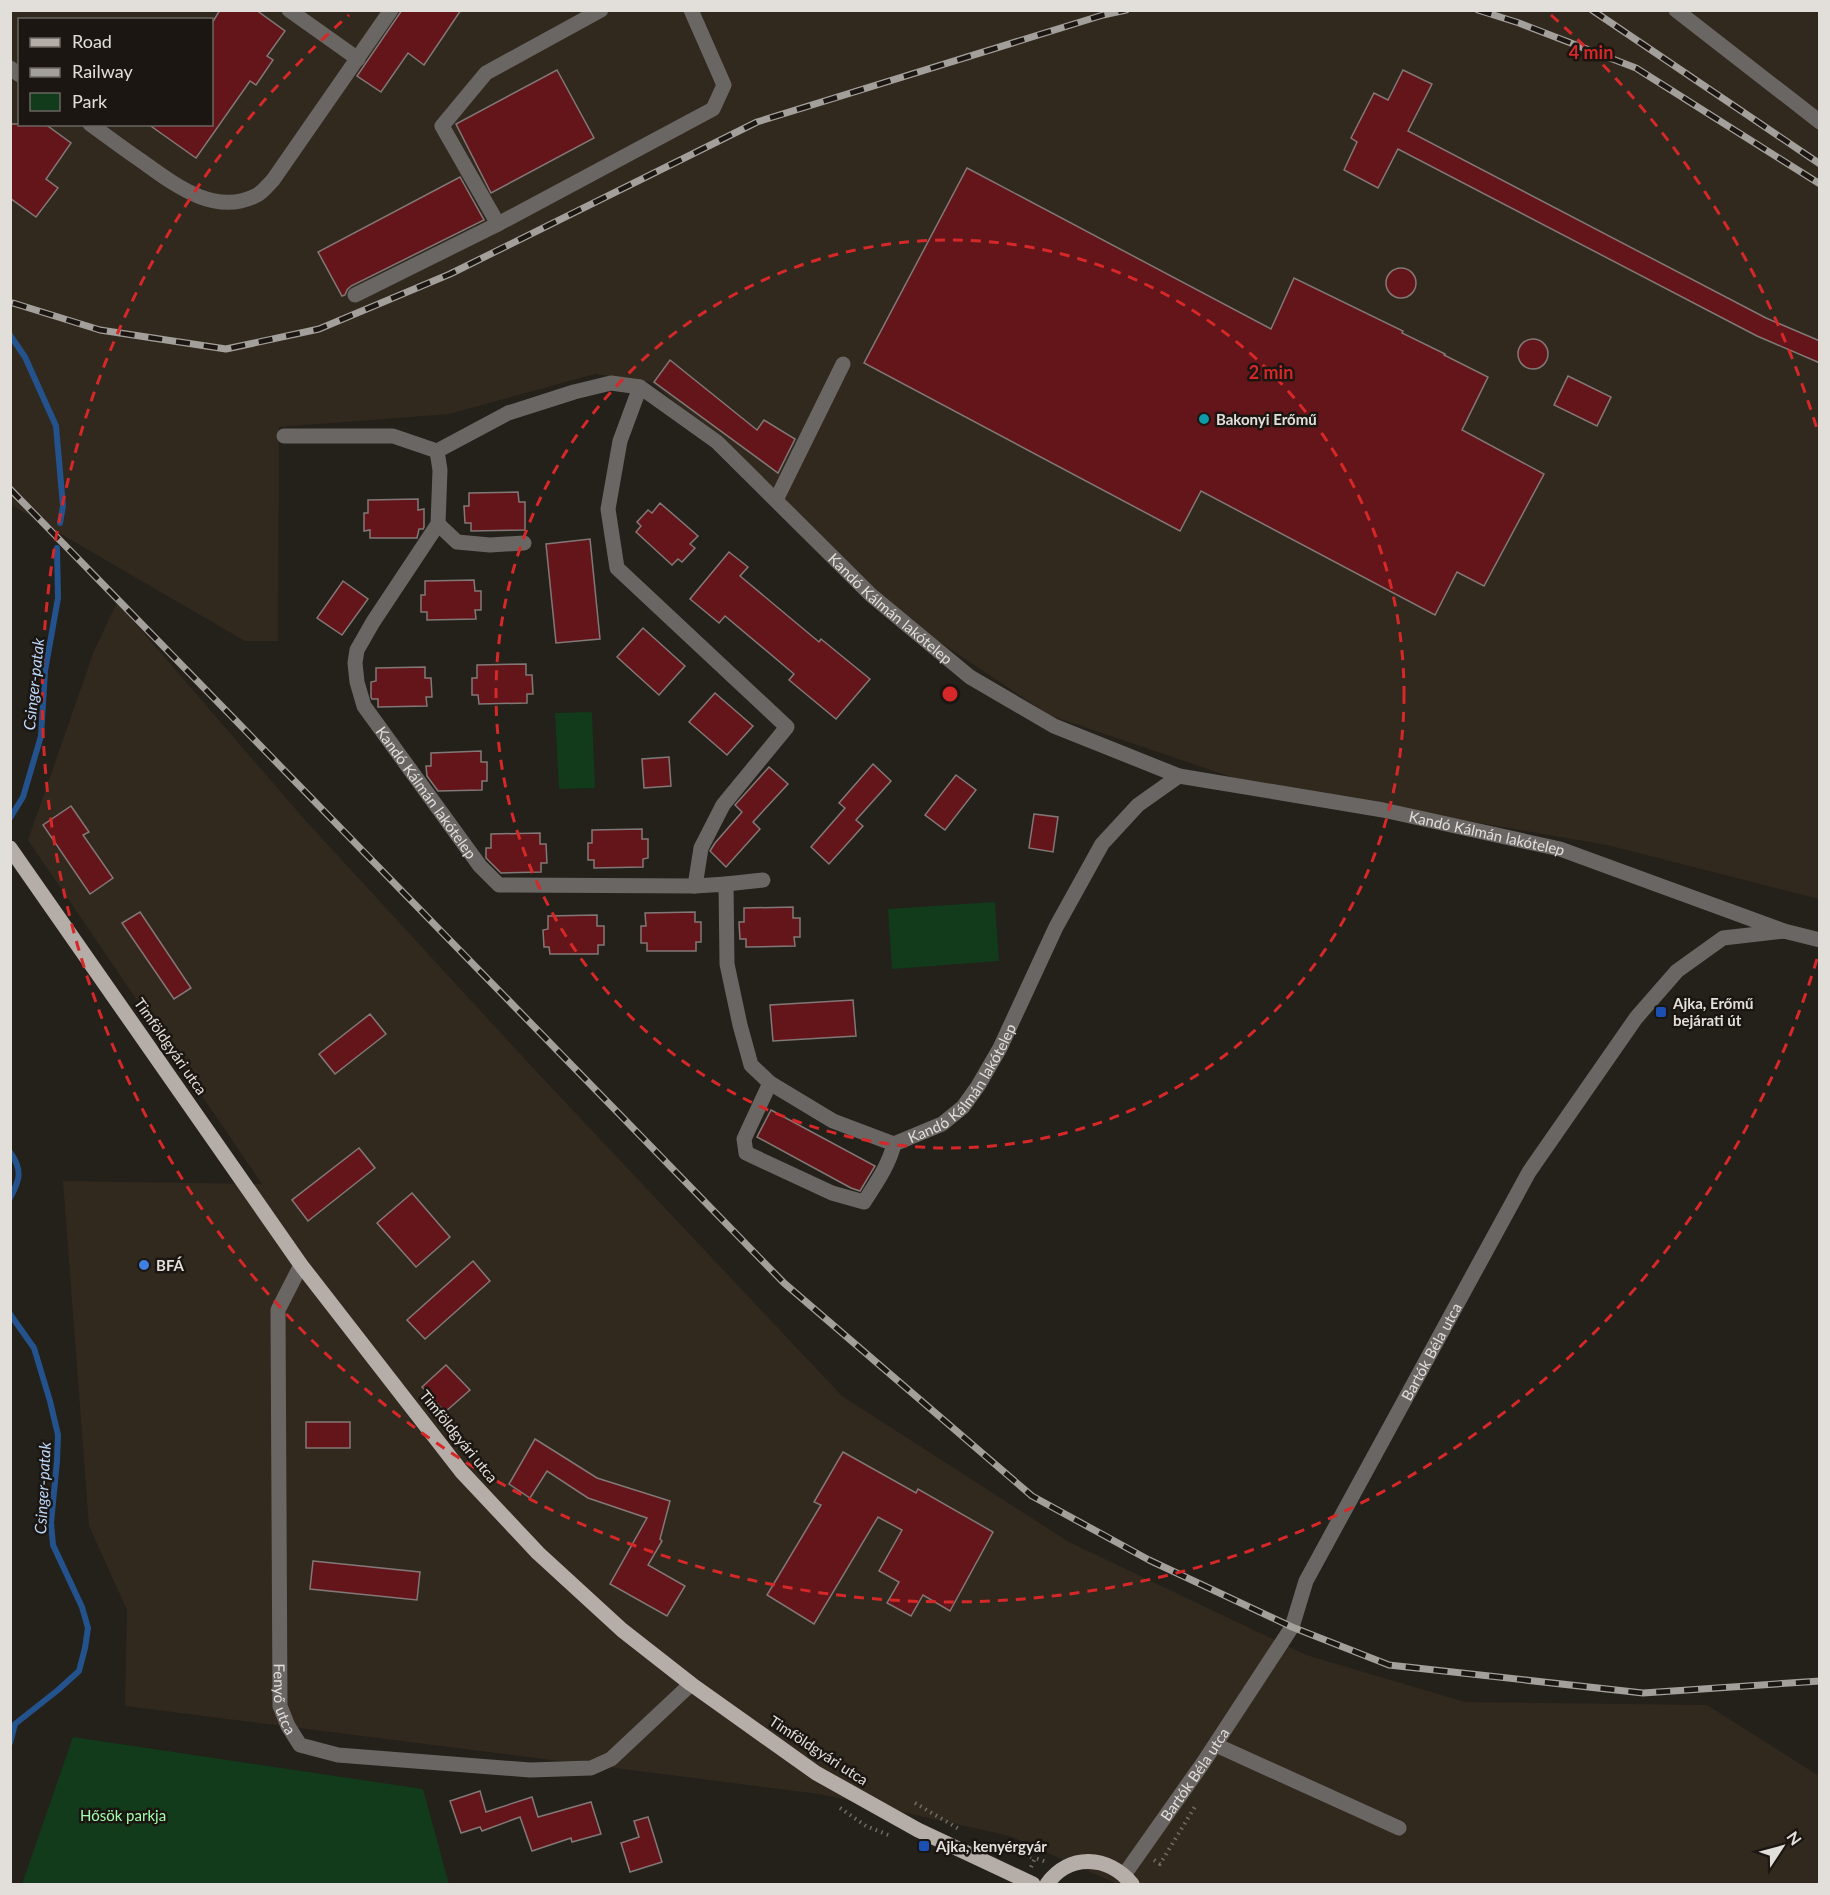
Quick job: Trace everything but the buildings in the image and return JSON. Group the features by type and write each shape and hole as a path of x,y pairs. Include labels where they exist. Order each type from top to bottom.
{"main road":[{"name":"Timföldgyári utca","path":"10,848 301,1265 461,1471 546,1561 622,1630 691,1684 816,1773 918,1830 1033,1884"},
{"path":"1047,1884 1065,1867 1080,1862 1096,1862 1111,1866 1128,1880"}],"street":[{"path":"289,10 358,59"},
{"path":"93,126 177,186 201,198 224,203 242,201 259,195 273,180 391,10"},
{"path":"498,224 442,126 486,73 601,10"},
{"path":"355,295 498,224 712,109 724,85 691,10"},
{"path":"1676,10 1820,122"},
{"path":"776,500 843,364"},
{"name":"Kandó Kálmán lakótelep","path":"437,451 508,413 541,402 611,383 640,387 717,442 871,595 970,677 1054,726 1179,776 1383,810 1560,849 1784,931"},
{"path":"640,387 620,441 608,508 617,568 787,727 723,805 701,848 695,886"},
{"path":"284,436 393,436 437,451 440,470 438,524 457,542 490,545 524,543"},
{"name":"Kandó Kálmán lakótelep","path":"438,524 357,650 355,663 357,682 364,706 480,866 499,885 695,886 763,880"},
{"name":"Kandó Kálmán lakótelep","path":"726,884 727,964 751,1065 770,1083 833,1121 894,1144 942,1124 963,1107 1000,1048 1056,927 1102,844 1138,805 1179,776"},
{"name":"Bartók Béla utca","path":"1128,1880 1292,1628 1306,1581 1529,1172 1636,1018 1677,971 1723,938 1784,931 1820,940"},
{"name":"Kandó Kálmán lakótelep","path":"770,1083 744,1139 746,1153 832,1193 864,1202 886,1166 894,1144"},
{"name":"Fenyő utca","path":"301,1265 278,1310 280,1706 288,1726 300,1745 349,1756 530,1770 591,1768 611,1759 691,1684"},
{"path":"1216,1745 1399,1828"}],"path":[{"path":"915,1803 960,1830"},
{"path":"838,1806 866,1826 896,1838"},
{"path":"990,1844 1035,1858"}],"shaded area":[{"path":"11,11 1819,11 1819,899 1607,845 1249,783 1049,715 907,620 750,467 651,382 595,374 449,414 279,427 278,641 245,641 11,505"},
{"path":"117,602 305,820 534,1069 842,1396 1069,1542 1306,1655 1465,1702 1707,1705 1819,1776 1819,1884 1117,1884 1010,1836 820,1794 125,1706 127,1610 89,1526 63,1181 262,1184 28,840 94,651"}],"green space":[{"path":"592,712 595,788 559,789 555,713"},
{"path":"995,902 999,961 892,969 888,909"},
{"name":"Hősök parkja","path":"73,1737 423,1789 449,1884 22,1884"}],"waterway":[{"name":"Csinger-patak","path":"10,335 25,357 56,426 63,506 60,523"},
{"name":"Csinger-patak","path":"10,818 23,797 41,736 45,671 58,598 57,548"},
{"name":"Csinger-patak","path":"10,1152 17,1164 19,1175 10,1198"},
{"name":"Csinger-patak","path":"10,1314 34,1348 50,1401 58,1435 51,1523 53,1545 82,1607 88,1628 79,1671 15,1724 10,1743"}],"railway":[{"path":"13,303 100,330 226,349 319,329 450,274 757,122 1103,15 1126,10"},
{"path":"1478,10 1519,23 1636,68 1820,184"},
{"path":"1592,10 1820,164"},
{"path":"10,489 784,1283 1032,1496 1149,1560 1292,1627 1389,1665 1643,1693 1820,1681"}],"place":[{"name":"Bakonyi Erőmű","path":"1204,419"},
{"name":"Ajka, Erőmű bejárati út","path":"1661,1012"},
{"name":"BFÁ","path":"144,1265"},
{"name":"Ajka, kenyérgyár","path":"924,1846"}]}
